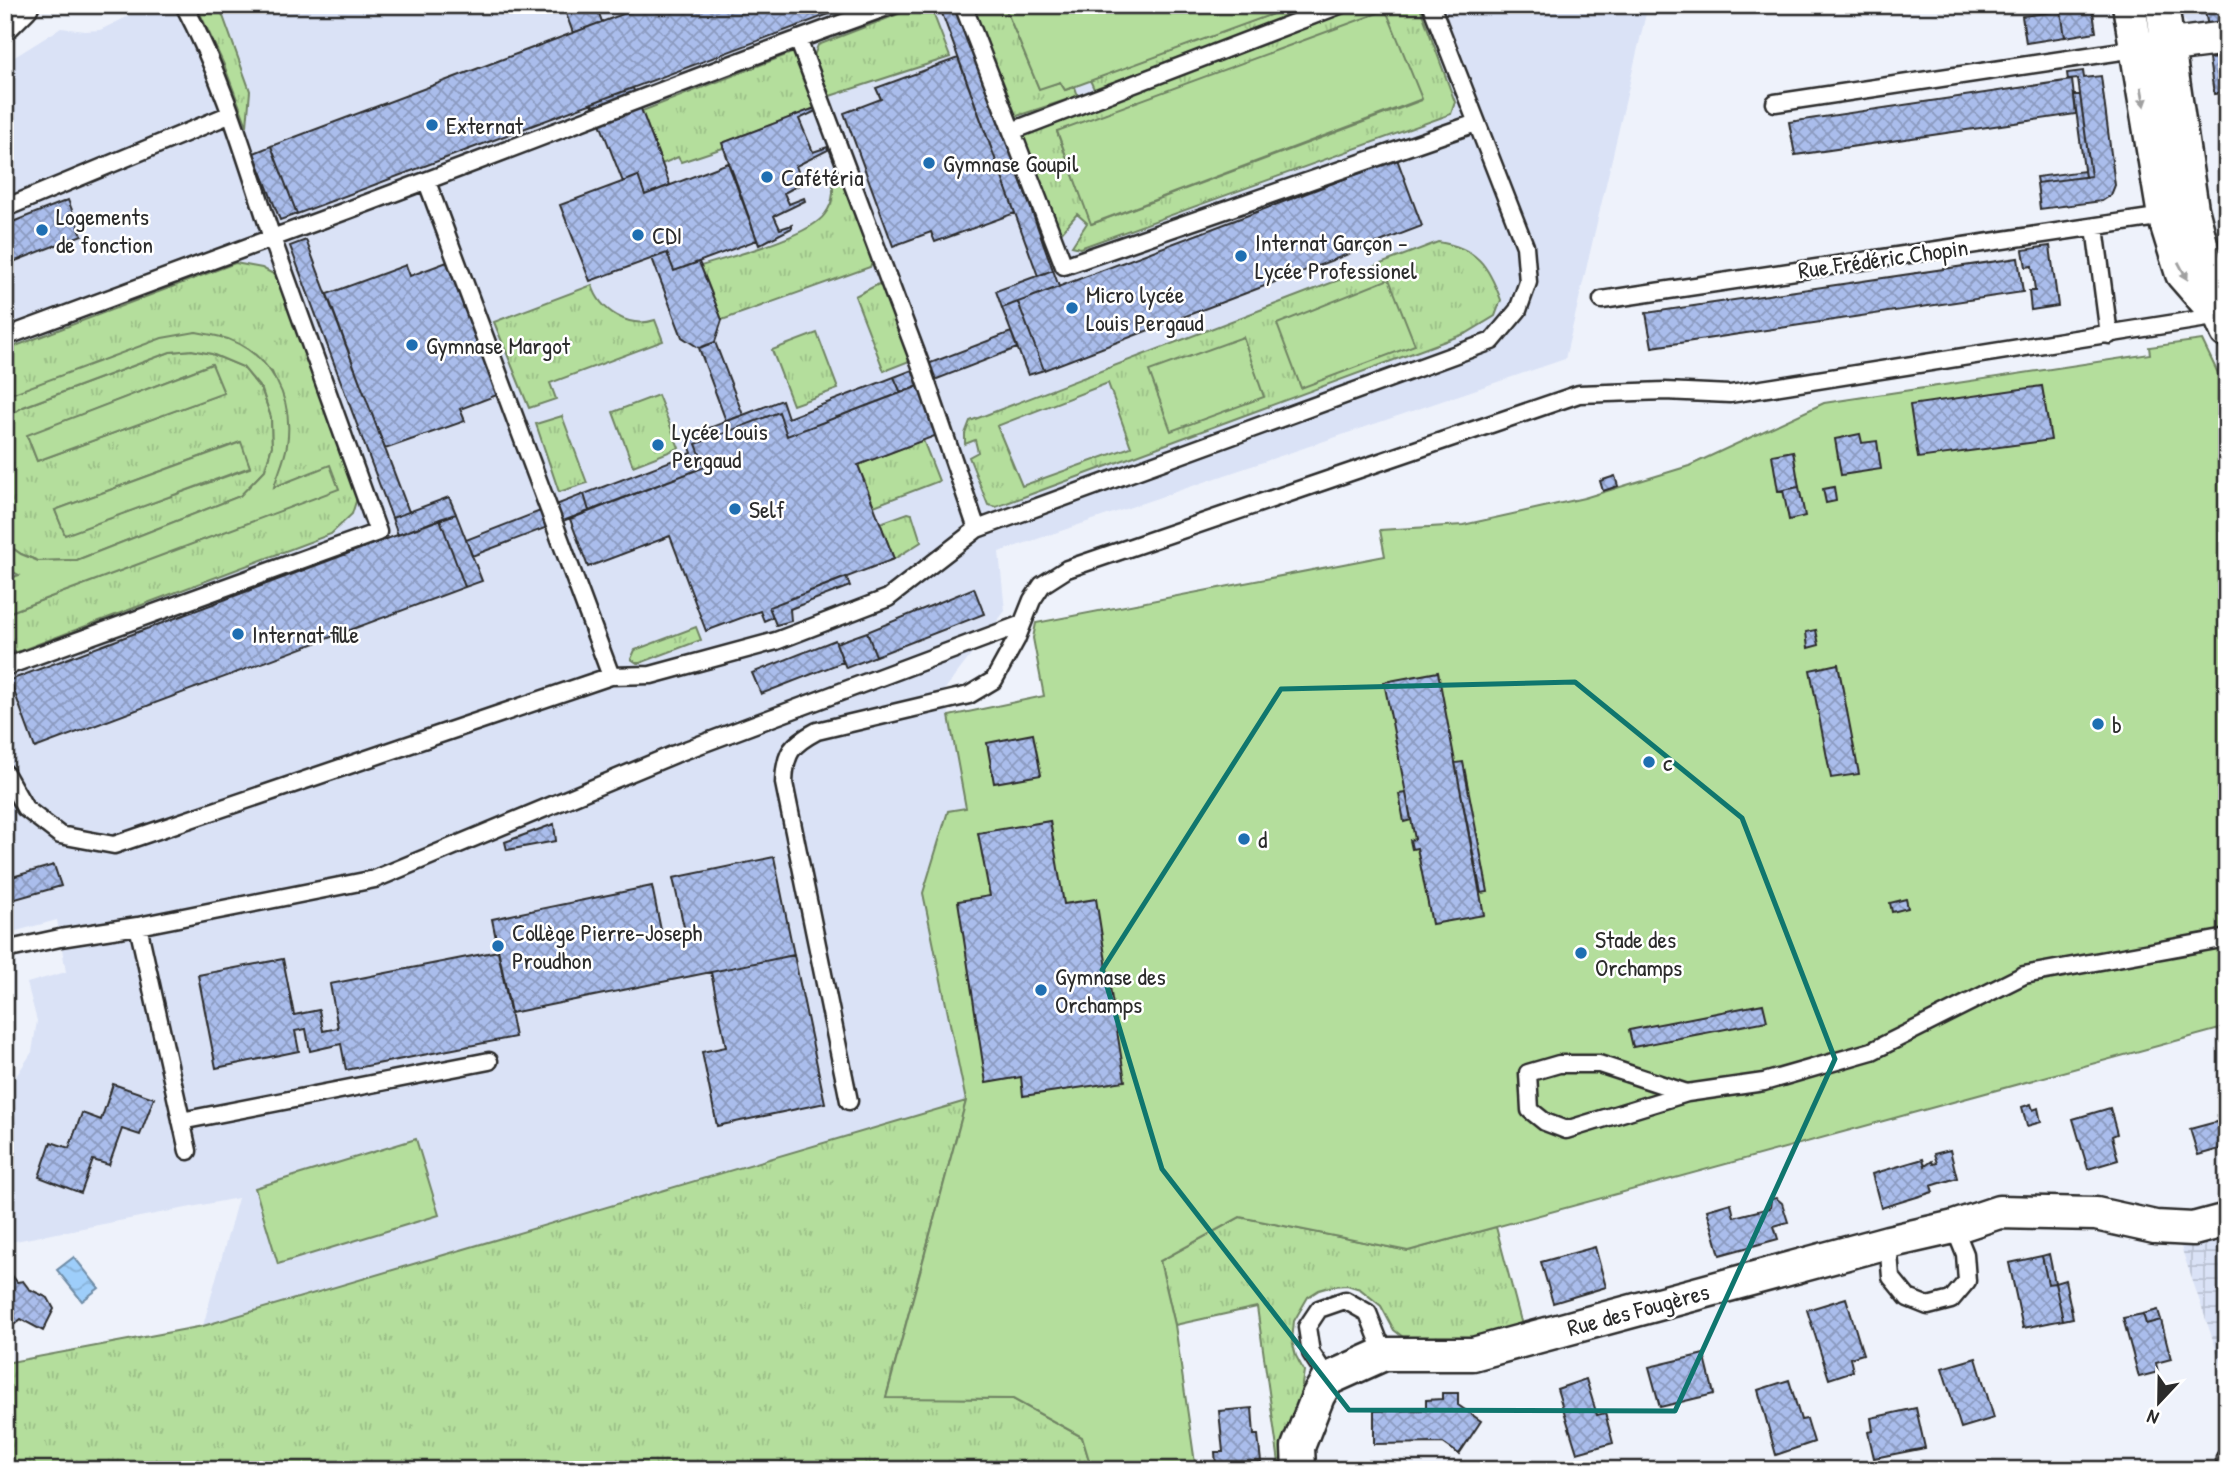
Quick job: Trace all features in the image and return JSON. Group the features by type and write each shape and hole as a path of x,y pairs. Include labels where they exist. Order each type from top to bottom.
{"street":[{"path":"5,22 22,5"},
{"path":"2129,5 2135,49 2178,213 2223,324"},
{"path":"2162,5 2168,46 2178,213"},
{"path":"2135,49 2227,38"},
{"name":"Rue des Fougères","path":"1328,1379 1384,1354 1473,1354 1888,1242 1954,1227 1999,1212 2096,1214 2155,1227 2193,1228 2227,1220"},
{"path":"1298,1470 1297,1447 1328,1379"}],"lane":[{"path":"5,667 378,532 272,238 231,114 204,43 184,5"},
{"path":"5,337 427,182 797,39 893,5"},
{"path":"963,5 1064,266 1476,123"},
{"path":"1012,131 1340,5"},
{"path":"5,773 25,808 60,835 114,845 611,676 651,675 776,641 888,598 977,529 1492,341 1518,310 1528,282 1525,246 1431,5"},
{"path":"797,39 921,366 977,529"},
{"path":"1775,103 2135,49"},
{"path":"5,208 231,114"},
{"path":"427,182 611,676"},
{"name":"Rue Frédéric Chopin","path":"1602,300 2178,213"},
{"path":"2095,227 2109,335"},
{"path":"849,1101 784,783 784,767 789,752 797,741 817,731 969,695 994,680 1032,600 1042,585 1067,569 1579,394 1665,391 1730,394 2109,335 2223,324"},
{"path":"5,950 375,879 675,754 1022,624"},
{"path":"138,926 188,1150"},
{"path":"1687,1093 1599,1064 1559,1064 1528,1073 1530,1110 1545,1122 1566,1129 1687,1093 1764,1082 1872,1051 2024,975 2227,938"},
{"path":"181,1121 489,1061"},
{"path":"1888,1242 1891,1277 1909,1298 1928,1306 1951,1300 1967,1281 1965,1254 1954,1227"},
{"path":"1328,1379 1311,1353 1307,1327 1319,1309 1345,1300 1368,1313 1384,1354"}],"highlighted area":[{"path":"1575,682 1742,818 1835,1059 1675,1411 1349,1410 1162,1169 1102,970 1281,689"}],"shaded area":[{"name":"Lycée Louis Pergaud","path":"137,5 1648,5 1565,359 999,552 1005,611 945,689 966,809 923,893 966,1101 203,1326 238,1198 5,1243 5,1093 32,1052 37,1021 27,983 66,972 57,920 5,934 5,63 61,28 100,30 129,16"},
{"path":"2179,5 2227,5 2227,23 2192,28 2181,17"},
{"path":"2227,1234 2227,1371 2223,1369 2181,1247"}],"green space":[{"path":"196,5 219,5 250,91 247,126 224,65"},
{"path":"922,5 930,5 950,57 830,96 814,56 818,45"},
{"path":"972,5 1004,5 1039,88 1060,82 1065,90 1075,87 1078,96 1017,116 1011,110"},
{"path":"1004,5 1297,5 1065,90 1060,82 1039,89"},
{"path":"1297,5 1319,5 1094,89 1090,80"},
{"path":"1362,5 1419,5 1455,102 1451,114 1080,248 1072,246 1087,223 1077,214 1060,234 1022,135","holes":["1422,100 1092,224 1057,131"]},
{"path":"1386,10 1422,99 1091,224 1057,131"},
{"path":"794,52 815,108 723,143 723,148 681,162 678,157 662,164 642,111"},
{"path":"838,170 872,262 870,267 722,320 701,266 768,245 803,231 816,222 831,204 831,172"},
{"path":"1438,242 1462,249 1479,260 1491,277 1501,300 1495,316 1467,333 996,507 988,505 969,457 978,452 975,440 965,444 965,434 970,421","holes":["1108,383 1131,447 1022,486 997,426"]},
{"path":"235,263 262,268 283,279 359,492 352,514 331,534 17,652 5,651 5,614 339,488 273,487 284,454 288,430 284,405 272,372 196,332 5,398 5,350"},
{"path":"1389,279 1415,345 1301,388 1277,324"},
{"path":"883,282 912,360 884,371 855,296"},
{"path":"592,285 602,303 617,316 635,322 655,320 663,341 550,383 556,399 529,408 494,322"},
{"path":"196,332 228,339 243,347 257,356 277,381 287,411 288,428 286,450 274,487 330,465 339,489 5,614 5,580 19,575 5,568 5,543 38,561 77,560 240,496 265,470 272,446 271,417 262,390 243,367 212,354 192,350 170,352 23,407 5,418 5,398 8,395 162,338"},
{"path":"817,333 838,389 793,405 772,350"},
{"path":"1243,337 1264,397 1171,431 1149,371"},
{"name":"Stade des Orchamps","path":"2202,340 2227,392 2227,1027 1408,1251 1240,1217 1160,1261 1175,1325 1196,1470 1092,1470 1082,1437 1013,1399 886,1398 966,1101 923,893 948,811 966,808 949,716 1044,696 1033,638 1036,623 1385,556 1380,530 1463,525 1584,498 1689,466 1824,403 2150,354 2149,347"},
{"path":"192,350 212,354 243,367 262,391 271,417 272,446 265,470 240,496 77,560 38,561 7,544 5,418 23,407 170,352","holes":["211,364 223,393 37,461 27,436","240,442 250,468 65,534 55,510"]},
{"path":"212,364 224,393 37,461 27,435"},
{"path":"658,395 679,448 633,466 613,412"},
{"path":"562,416 587,483 559,492 536,424"},
{"path":"923,440 939,481 874,506 858,465"},
{"path":"241,442 250,467 65,535 55,510"},
{"path":"912,514 921,542 894,559 880,523"},
{"path":"696,627 701,640 640,663 631,659 635,650"},
{"path":"966,1101 886,1397 1013,1399 1082,1437 1092,1470 5,1470 5,1363 203,1326"},
{"path":"416,1139 439,1215 278,1264 255,1188"},
{"path":"1240,1217 1408,1251 1496,1227 1523,1329 1465,1342 1412,1344 1394,1330 1381,1306 1360,1289 1347,1285 1319,1290 1308,1297 1294,1321 1292,1341 1304,1371 1300,1398 1283,1438 1283,1470 1280,1470 1257,1307 1175,1325 1160,1261"}],"water":[{"path":"74,1257 99,1288 82,1301 57,1270"}],"building":[{"path":"563,5 596,5 602,22 573,33"},
{"name":"Externat","path":"647,5 853,5 297,214 271,146"},
{"path":"939,5 958,5 1053,270 1038,276"},
{"path":"2067,5 2092,5 2096,32 2065,37 2061,11 2067,10"},
{"path":"2227,8 2227,24 2208,27 2205,11"},
{"path":"2061,11 2065,37 2026,43 2022,16"},
{"path":"2227,57 2227,92 2214,94 2209,59"},
{"name":"Gymnase Goupil","path":"958,58 1015,213 935,242 931,232 893,246 844,113 881,99 876,88"},
{"path":"2083,71 2084,78 2101,76 2115,185 2111,195 2102,201 2040,209 2037,183 2091,176 2078,79 2068,80 2067,73"},
{"path":"2072,80 2076,114 1795,155 1789,122"},
{"path":"633,88 670,185 645,195 638,176 623,182 592,103"},
{"path":"2074,95 2080,95 2091,176 2085,177"},
{"name":"Cafétéria","path":"815,108 816,111 799,119 813,152 828,147 828,150 796,166 801,179 815,173 816,176 784,193 789,204 804,198 805,201 774,216 780,229 792,225 792,228 759,245 722,143"},
{"path":"271,146 297,214 280,220 254,153"},
{"name":"Internat Garçon - Lycée Professionel","path":"1397,159 1422,226 1044,370 1018,302"},
{"path":"728,163 757,240 674,271 667,253 590,281 560,205 638,176 645,195"},
{"path":"2084,171 2085,177 2037,183 2036,177"},
{"name":"Logements de fonction","path":"68,200 82,235 13,262 5,242 5,225"},
{"path":"306,240 409,512 392,518 290,246"},
{"path":"2050,246 2058,306 2031,310 2029,291 2035,291 2032,266 2026,267 2023,250"},
{"path":"667,253 674,271 699,262 722,320 715,342 699,348 682,337 652,258"},
{"path":"2018,258 2023,292 1652,347 1646,313"},
{"name":"Gymnase Margot","path":"447,262 497,395 460,409 465,421 385,449 327,294 406,265 410,276"},
{"path":"1053,270 1059,287 1002,308 996,291"},
{"path":"1018,302 1044,370 1028,375 1002,308"},
{"path":"1011,332 1017,348 901,393 894,377"},
{"path":"715,342 743,415 726,421 699,348"},
{"path":"894,377 901,393 787,436 779,412 696,444 705,467 589,511 584,494 692,453 686,437 782,400 788,418"},
{"name":"Self","path":"921,385 940,434 858,465 894,559 769,607 773,617 764,621 760,611 706,631 670,536 588,567 570,519 705,467 696,444 779,412 787,436"},
{"path":"2042,386 2051,440 1918,458 1910,405"},
{"path":"1860,434 1862,443 1877,441 1881,469 1841,475 1835,439"},
{"path":"1793,451 1799,487 1778,491 1772,455"},
{"path":"1615,476 1618,486 1603,491 1600,481"},
{"path":"1799,487 1805,516 1789,520 1783,490"},
{"path":"1834,487 1836,501 1826,503 1823,489"},
{"path":"584,494 589,511 472,556 466,540"},
{"path":"449,497 456,514 398,535 392,518"},
{"path":"456,514 482,581 465,587 440,519"},
{"name":"Internat fille","path":"440,519 465,587 35,748 10,680"},
{"path":"846,577 850,586 790,609 791,621 776,625 769,607"},
{"path":"974,588 984,614 876,656 867,632"},
{"path":"1816,630 1819,645 1808,648 1806,632"},
{"path":"867,632 876,656 846,668 836,643"},
{"path":"835,640 843,662 761,694 752,673"},
{"path":"1838,664 1859,774 1831,778 1810,670"},
{"path":"1438,672 1484,915 1432,924 1417,848 1412,849 1410,840 1415,839 1384,682"},
{"path":"1033,734 1041,775 994,783 987,743"},
{"path":"1463,762 1488,892 1481,893 1455,763"},
{"path":"1406,793 1411,820 1404,822 1399,794"},
{"name":"Gymnase des Orchamps","path":"1050,821 1064,904 1096,899 1125,1081 1023,1096 1021,1077 986,1083 958,901 990,896 978,833"},
{"path":"554,824 556,841 507,850 505,842"},
{"path":"774,857 794,955 511,1013 492,919 652,886 663,940 686,936 673,878"},
{"path":"54,865 61,886 5,902 5,879"},
{"path":"1906,899 1908,908 1892,912 1890,903"},
{"path":"498,951 515,1037 346,1070 341,1044 310,1051 306,1029 295,1031 299,1051 216,1068 198,975 283,959 294,1015 319,1010 323,1031 338,1028 330,984"},
{"path":"794,955 825,1103 717,1126 702,1052 726,1047 711,972"},
{"path":"1763,1004 1767,1021 1633,1047 1629,1030"},
{"path":"113,1084 154,1098 140,1135 122,1129 109,1165 93,1160 81,1193 39,1177 51,1142 69,1148 82,1113 101,1120"},
{"path":"2031,1104 2033,1110 2038,1108 2041,1122 2027,1126 2022,1107"},
{"path":"2110,1108 2117,1134 2112,1136 2118,1160 2088,1169 2073,1119"},
{"path":"2227,1119 2227,1147 2198,1155 2190,1129"},
{"path":"1950,1150 1957,1178 1931,1186 1933,1192 1881,1208 1872,1174 1923,1159 1925,1166 1932,1161 1933,1164 1937,1163 1934,1154"},
{"path":"1776,1198 1782,1203 1788,1222 1774,1226 1778,1239 1720,1255 1707,1210 1731,1203 1734,1217 1770,1208 1771,1199"},
{"path":"1595,1247 1606,1287 1553,1303 1541,1262"},
{"path":"2049,1254 2055,1283 2048,1284 2042,1256"},
{"path":"2042,1256 2048,1284 2055,1283 2063,1320 2023,1328 2009,1263"},
{"path":"8,1270 17,1282 23,1281 29,1289 48,1298 54,1309 43,1331 21,1319 15,1324 10,1316 12,1314 5,1306 5,1272"},
{"path":"2065,1280 2073,1318 2063,1320 2055,1283"},
{"path":"1846,1298 1863,1354 1850,1358 1853,1371 1829,1379 1807,1310"},
{"path":"2158,1310 2161,1320 2146,1324 2143,1314"},
{"path":"2143,1314 2146,1324 2161,1320 2171,1359 2156,1363 2158,1372 2139,1377 2123,1318"},
{"path":"1704,1354 1714,1394 1660,1407 1649,1367"},
{"path":"1976,1358 1994,1418 1961,1428 1942,1368"},
{"path":"1586,1379 1597,1415 1605,1413 1613,1443 1577,1453 1557,1389"},
{"path":"1789,1380 1801,1420 1807,1419 1814,1442 1776,1455 1758,1390"},
{"path":"1442,1393 1458,1393 1458,1405 1481,1421 1459,1454 1443,1443 1374,1444 1374,1411 1426,1410 1426,1400 1442,1399"},
{"path":"1252,1408 1254,1435 1258,1435 1261,1462 1216,1466 1215,1452 1223,1452 1219,1411"},
{"path":"1916,1408 1925,1448 1874,1458 1868,1432 1873,1431 1871,1418"}],"place":[{"name":"Externat","path":"432,125"},
{"name":"Gymnase Goupil","path":"929,163"},
{"name":"Cafétéria","path":"767,177"},
{"name":"Logements de fonction","path":"42,230"},
{"name":"CDI","path":"638,235"},
{"name":"Internat Garçon - Lycée Professionel","path":"1241,256"},
{"name":"Micro lycée Louis Pergaud","path":"1072,308"},
{"name":"Gymnase Margot","path":"412,345"},
{"name":"Lycée Louis Pergaud","path":"658,445"},
{"name":"Self","path":"735,509"},
{"name":"Internat fille","path":"238,634"},
{"name":"b","path":"2098,724"},
{"name":"c","path":"1649,762"},
{"name":"d","path":"1244,839"},
{"name":"Collège Pierre-Joseph Proudhon","path":"498,946"},
{"name":"Stade des Orchamps","path":"1581,953"},
{"name":"Gymnase des Orchamps","path":"1041,990"}]}
